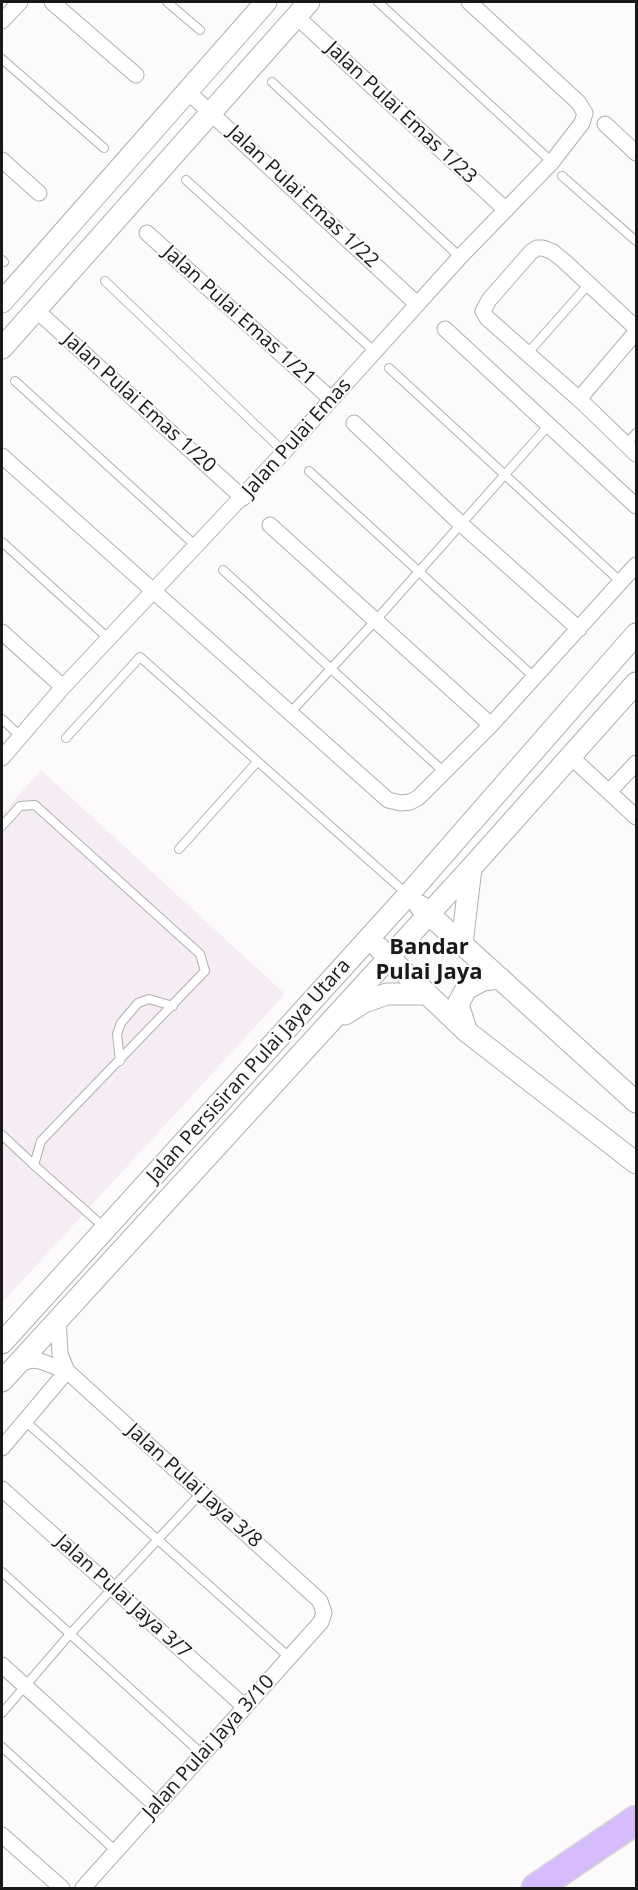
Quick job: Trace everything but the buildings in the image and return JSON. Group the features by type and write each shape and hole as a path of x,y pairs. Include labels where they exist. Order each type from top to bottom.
{"highway":[{"path":"536,1888 636,1820"}],"main road":[{"path":"2,302 266,2"},
{"path":"2,348 302,9"},
{"name":"Jalan Persisiran Pulai Jaya Utara","path":"2,1343 408,895 636,634"},
{"name":"Jalan Persisiran Pulai Jaya Utara","path":"2,1381 471,868 636,683"},
{"path":"462,944 471,868"},
{"path":"408,895 636,1102"},
{"path":"369,938 466,1031 636,1163"},
{"path":"466,1031 458,1004 466,988 483,980 500,978"},
{"path":"328,1024 364,1002 387,994 427,994"}],"street":[{"path":"2,21 20,2"},
{"path":"52,2 136,75"},
{"name":"Jalan Pulai Emas","path":"2,758 63,687 243,498 460,257 552,162 582,123 585,113 578,102 469,2"},
{"name":"Jalan Pulai Emas 1/23","path":"302,9 506,210"},
{"name":"Jalan Pulai Emas 1/22","path":"187,91 417,304"},
{"path":"605,124 636,153"},
{"path":"2,160 39,193"},
{"name":"Jalan Pulai Emas 1/21","path":"147,233 331,399"},
{"path":"579,399 636,330 553,252 537,248 489,300 483,311 487,318 526,354 579,399 633,444"},
{"name":"Jalan Pulai Emas 1/20","path":"35,309 243,498"},
{"path":"445,329 636,506"},
{"name":"Jalan Pulai Emas","path":"354,423 461,524 579,629"},
{"path":"2,456 388,800 410,802 418,798 491,725 636,565"},
{"name":"Jalan Pulai Emas","path":"270,525 491,725"},
{"path":"2,632 63,687"},
{"path":"570,756 636,817"},
{"path":"609,792 636,763"},
{"path":"58,1318 60,1354 67,1371"},
{"path":"16,1365 30,1360 40,1361 67,1371"},
{"path":"2,1448 67,1371"},
{"name":"Jalan Pulai Jaya 3/8","path":"67,1371 320,1601"},
{"name":"Jalan Pulai Jaya 3/7","path":"2,1489 114,1587 244,1706"},
{"name":"Jalan Pulai Jaya 3/10","path":"83,1888 321,1622 324,1613 320,1601"},
{"path":"2,1665 157,1806"},
{"path":"2,1835 62,1888"}],"lane":[{"path":"167,2 200,30"},
{"path":"378,2 552,162"},
{"path":"2,59 104,148"},
{"path":"272,82 460,257"},
{"path":"562,176 636,241"},
{"path":"186,180 375,352"},
{"path":"105,281 284,452"},
{"path":"526,354 588,285"},
{"path":"389,368 621,582"},
{"path":"15,381 196,546"},
{"path":"289,714 376,620 548,426"},
{"path":"309,471 534,677"},
{"path":"2,542 110,639"},
{"path":"224,570 444,772"},
{"path":"66,738 140,657 408,895"},
{"path":"2,719 20,736"},
{"path":"179,849 257,762"},
{"path":"2,826 20,806 35,805 200,954 205,971 41,1141 34,1165"},
{"path":"120,1060 117,1034 121,1023 138,1003 149,999 173,1006"},
{"path":"2,1135 106,1228"},
{"path":"25,1421 289,1657"},
{"path":"2,1713 70,1634 201,1493"},
{"path":"2,1572 202,1754"},
{"path":"2,1748 117,1851"}],"shaded area":[{"path":"41,770 285,994 2,1303 2,814"}],"district":[{"name":"Bandar Pulai Jaya","path":"429,960"}]}
